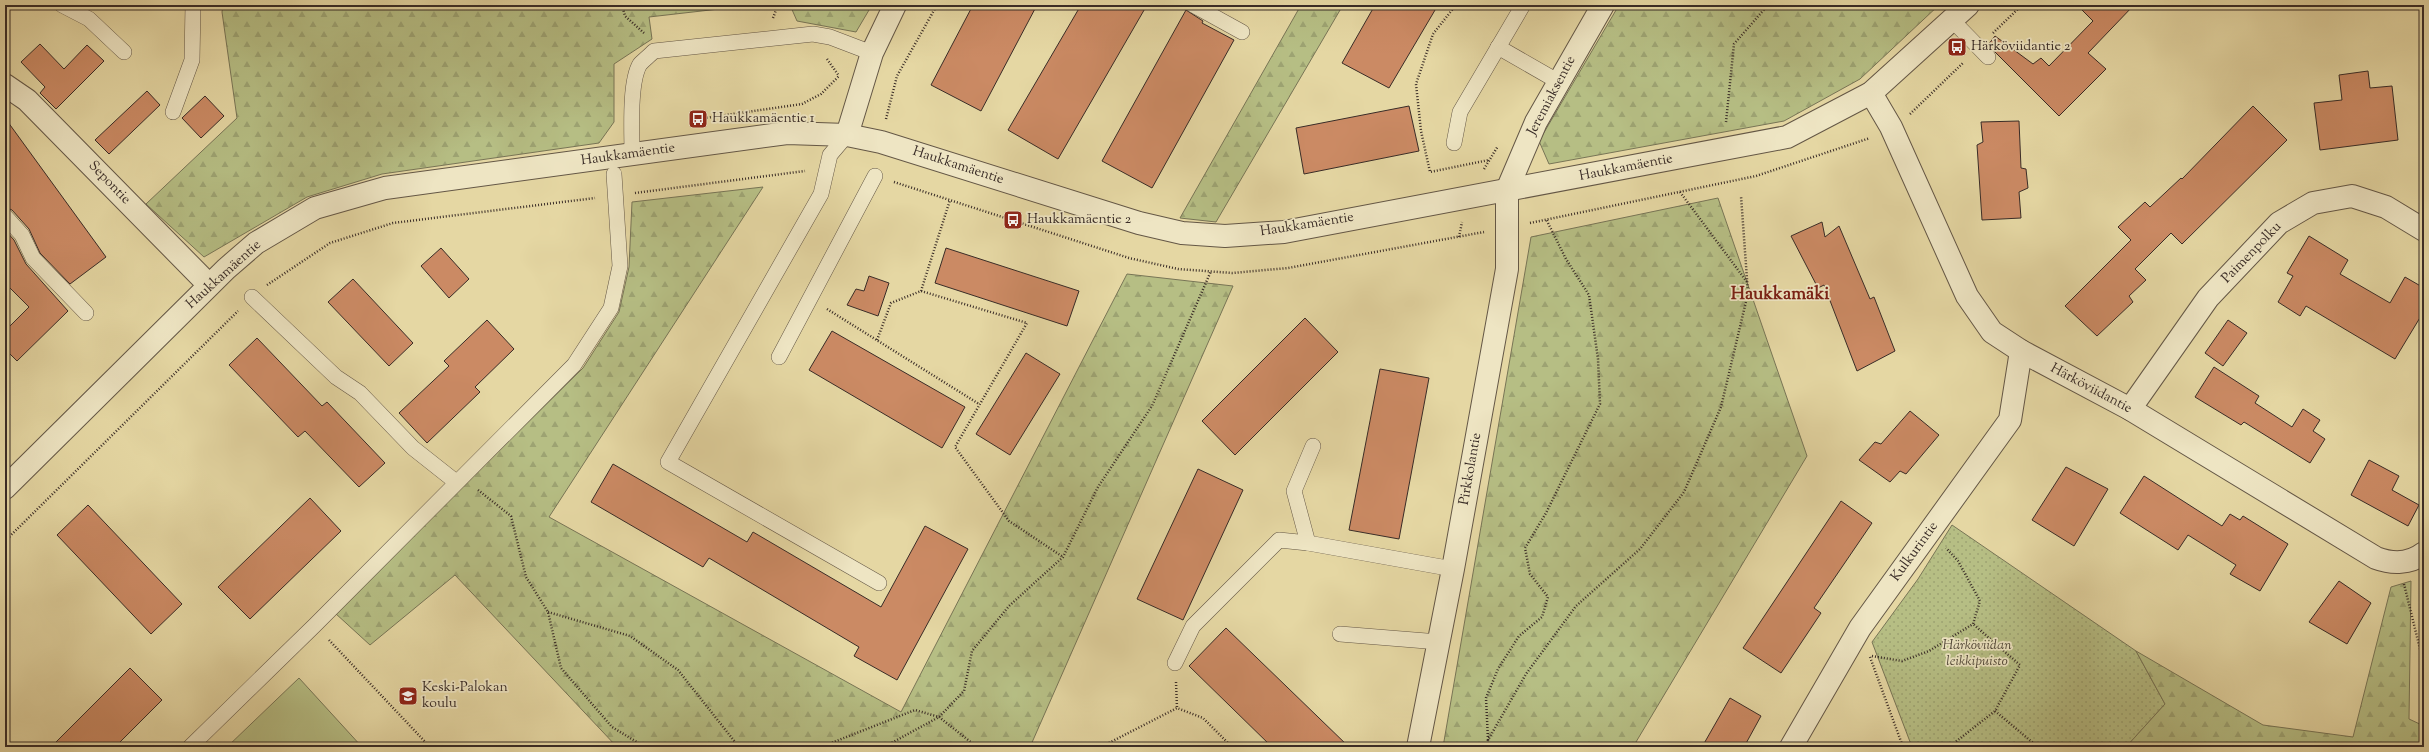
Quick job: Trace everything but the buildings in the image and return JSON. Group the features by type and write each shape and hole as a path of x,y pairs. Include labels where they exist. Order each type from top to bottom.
{"street":[{"path":"847,135 872,53 894,5"},
{"name":"Jeremiaksentie","path":"1507,190 1536,122 1603,5"},
{"name":"Haukkamäentie","path":"5,488 209,285 256,243 315,208 385,188 787,133 847,135 881,142 1139,223 1182,233 1225,236 1284,232 1787,137 1871,93 1968,5"},
{"name":"Sepontie","path":"5,85 36,109 209,285"},
{"name":"Härköviidantie","path":"1871,93 1891,127 1967,296 1992,332 2020,352 2130,409 2376,558 2399,562 2420,556 2424,553"},
{"name":"Pirkkolantie","path":"1418,747 1453,569 1507,269 1507,190"},
{"name":"Paimenpolku","path":"2130,409 2208,298 2279,223 2313,203 2352,196 2386,208 2424,230"},
{"name":"Kulkurintie","path":"1791,747 1860,628 2010,420 2020,352"}],"lane":[{"path":"62,5 89,19 124,52"},
{"path":"173,112 192,60 193,5"},
{"path":"1193,5 1242,32"},
{"path":"1454,143 1460,112 1523,5"},
{"path":"1952,20 1988,57"},
{"path":"632,154 632,106 637,72 640,64 659,51 813,34 830,37 872,53"},
{"path":"1498,47 1559,82"},
{"path":"847,135 830,155 821,194 668,462 879,583"},
{"path":"190,747 315,625 458,479 574,364 611,308 620,266 614,174"},
{"path":"779,357 875,176"},
{"path":"5,216 22,235 33,258 86,313"},
{"path":"252,297 336,377 360,393 413,448 458,479"},
{"path":"1308,543 1294,491 1313,446"},
{"path":"1174,663 1193,626 1279,540 1308,543 1453,569"},
{"path":"1340,634 1438,642"}],"path":[{"path":"622,5 625,16 659,51"},
{"path":"886,123 897,76 937,5"},
{"path":"1456,5 1433,34 1416,84 1421,131 1430,172 1489,160"},
{"path":"1726,122 1734,44 1768,5"},
{"path":"698,119 802,104 821,94 839,76"},
{"path":"1522,224 1756,176 1876,137"},
{"path":"5,541 252,297 278,276 330,243 393,223 828,168"},
{"path":"875,176 1129,258 1178,269 1232,273 1288,268 1490,230"},
{"path":"1680,192 1747,282"},
{"path":"1488,740 1526,674 1576,606 1640,549 1684,492 1721,407 1748,293 1742,196"},
{"path":"921,291 950,200"},
{"path":"1459,237 1463,215"},
{"path":"1487,747 1486,698 1498,669 1519,636 1542,616 1548,597 1530,574 1525,548 1546,513 1600,404 1598,359 1589,295 1566,259 1546,219"},
{"path":"884,747 939,717 964,691 972,651 1009,606 1063,557 1098,487 1152,406 1211,271"},
{"path":"877,340 891,303 921,291 1027,323 955,447 1009,521 1063,557"},
{"path":"811,299 979,404"},
{"path":"458,479 511,516 526,577 548,612 560,668 612,727 644,747"},
{"path":"1903,747 1870,656 1902,661 1929,652 1973,624 1980,601 1958,561 1930,531"},
{"path":"2399,562 2420,649 2424,679"},
{"path":"548,612 630,636 678,670 739,747"},
{"path":"1949,747 1995,710 2020,665 1973,624"},
{"path":"315,625 430,747"},
{"path":"1174,663 1177,708"},
{"path":"1101,747 1177,708 1203,718 1232,747"},
{"path":"821,747 915,710 939,717 977,747"},
{"path":"1995,710 2038,747"},
{"path":"2423,747 2424,739"}],"green space":[{"path":"223,5 754,5 649,17 652,39 614,64 614,122 599,143 382,174 307,197 204,257 146,204 237,118 222,12"},
{"path":"790,5 872,5 856,32 797,21"},
{"path":"1301,5 1343,5 1216,222 1180,218"},
{"path":"1619,5 1939,5 1860,79 1784,121 1549,164 1539,141"},
{"path":"763,187 549,517 901,712 1127,274 1233,286 1030,747 617,747 455,575 370,645 335,613 583,368 619,312 629,267 632,202"},
{"path":"1718,198 1807,456 1633,747 1443,747 1531,237"},
{"name":"Härköviidan leikkipuisto","path":"1952,525 2136,651 2165,704 2126,747 1912,747 1872,642 1918,579"},
{"path":"2411,581 2409,719 2424,726 2424,747 2126,747 2165,704 2136,651 2263,725 2353,737 2391,587"},
{"path":"299,678 362,747 227,747"}],"place":[{"name":"Härköviidantie 2","path":"1957,47"},
{"name":"Haukkamäentie 1","path":"698,119"},
{"name":"Haukkamäentie 2","path":"1013,220"},
{"name":"Keski-Palokan koulu","path":"408,696"}],"district":[{"name":"Haukkamäki","path":"1780,295"}]}
